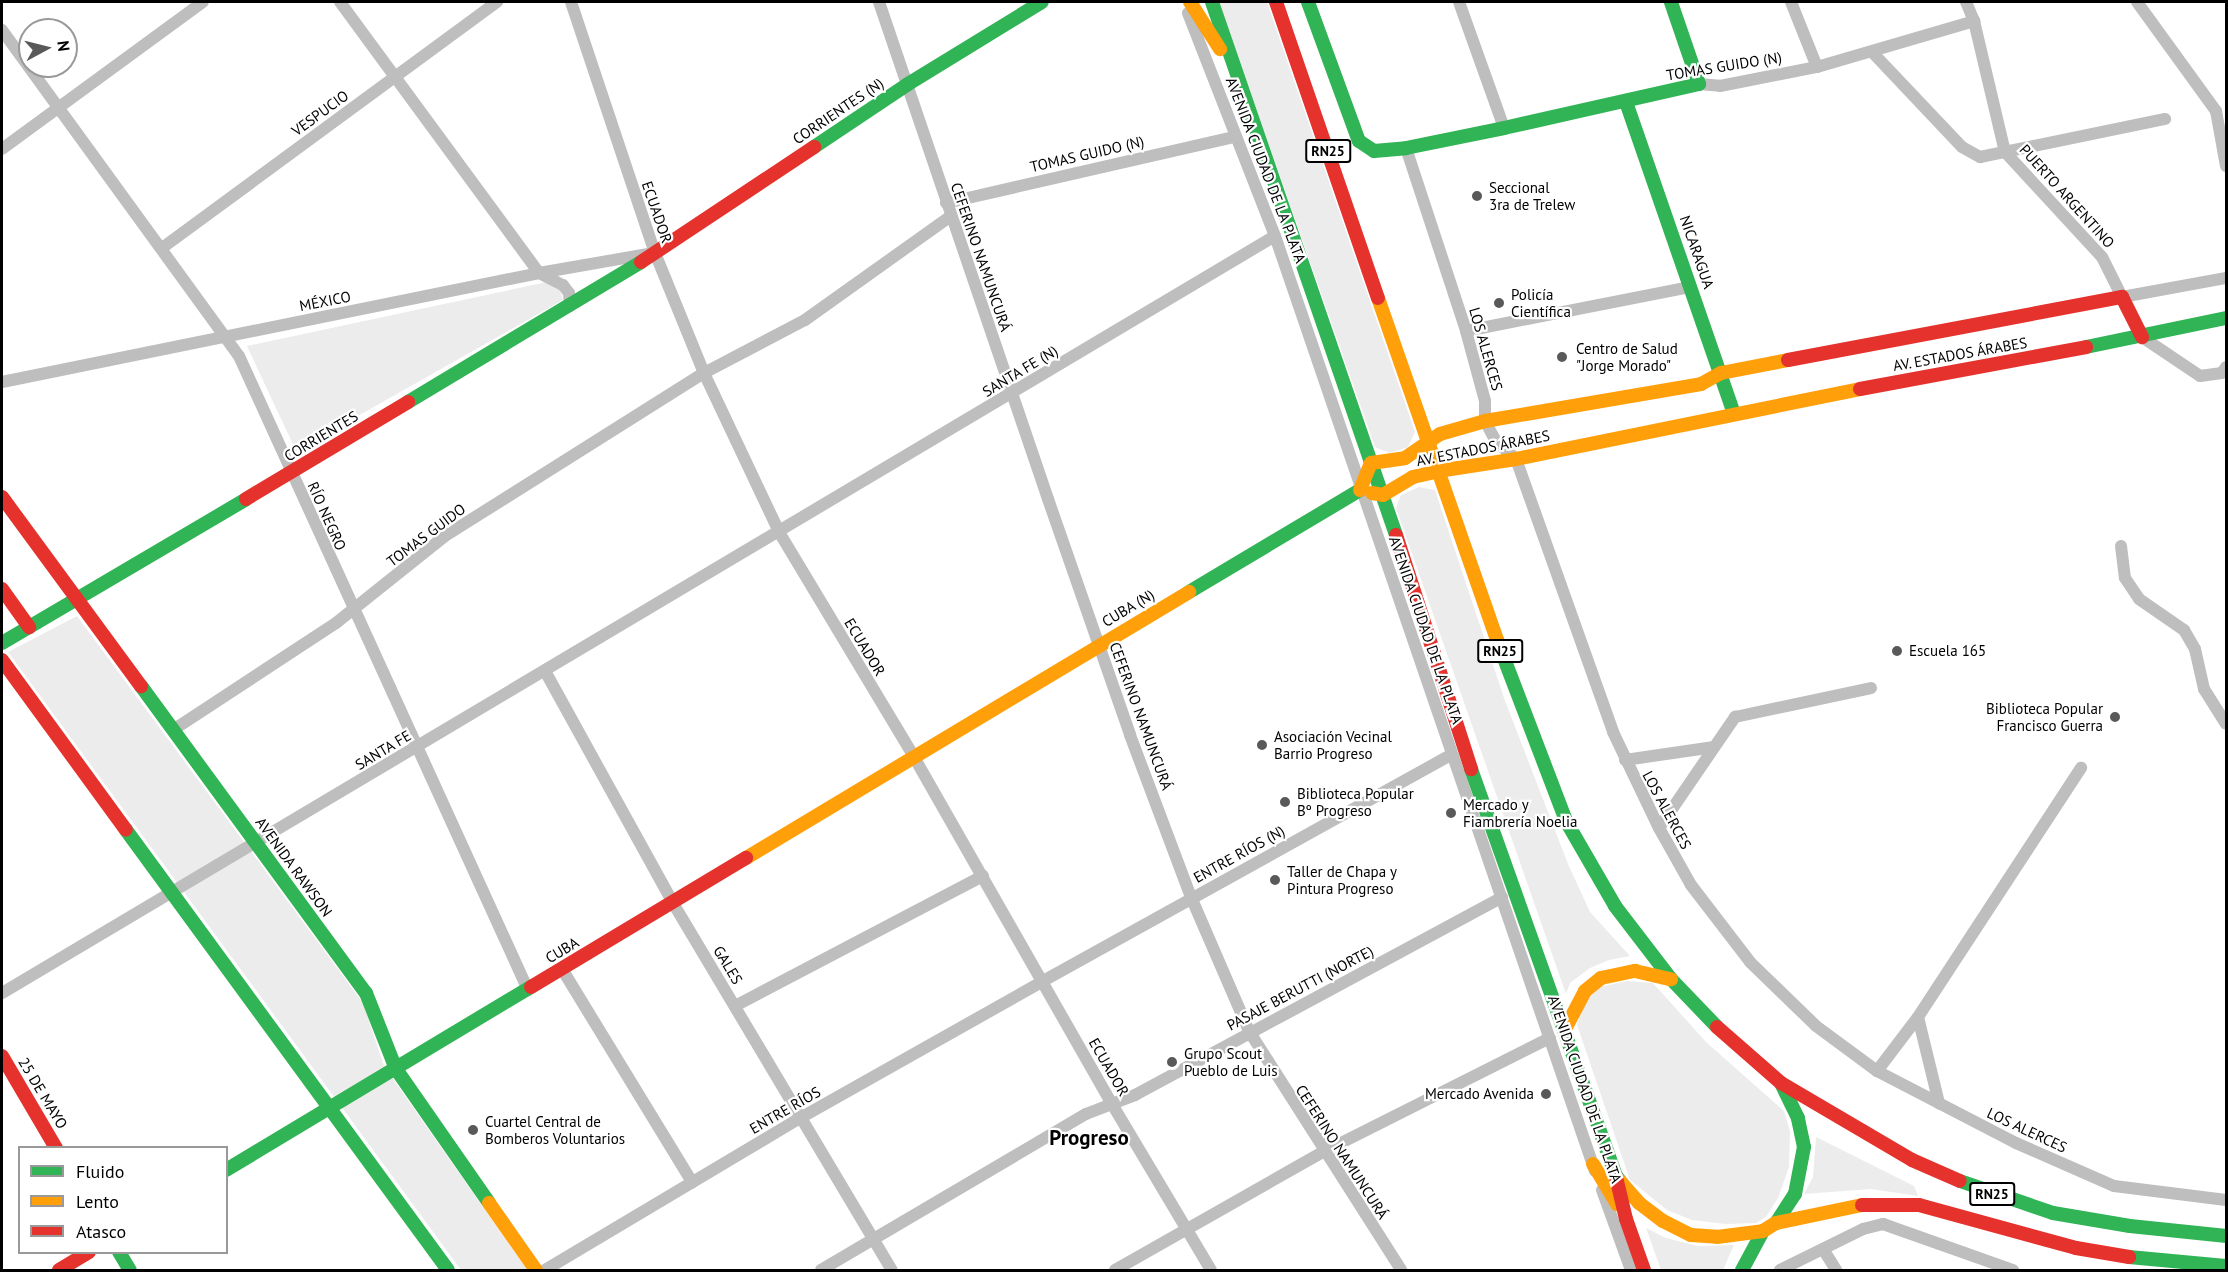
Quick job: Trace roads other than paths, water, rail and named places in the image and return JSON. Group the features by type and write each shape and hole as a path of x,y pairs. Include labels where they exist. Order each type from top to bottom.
{"main road":[{"name":"CORRIENTES (N)","path":"655,253 908,84 1042,2"},
{"path":"1190,2 1240,80"},
{"name":"AVENIDA CIUDAD DE LA PLATA","path":"1212,2 1383,495 1472,771 1616,1176 1626,1219 1644,1270"},
{"name":"RN25","path":"1276,2 1429,444 1445,471 1484,568 1509,676 1566,821 1615,906 1671,979 1712,1022 1781,1083 1912,1160 1984,1191 2053,1213 2130,1226 2226,1236"},
{"path":"1308,2 1359,141 1374,151 1406,148"},
{"path":"1671,2 1699,84"},
{"name":"TOMAS GUIDO (N)","path":"1406,148 1626,102 1699,84"},
{"name":"NICARAGUA","path":"1626,102 1734,414"},
{"name":"CORRIENTES","path":"2,643 291,473 655,253"},
{"name":"AV. ESTADOS ÁRABES","path":"1371,463 1405,458 1429,444 1440,434 1485,421 1701,384 1721,373 2122,297"},
{"name":"PUERTO ARGENTINO","path":"2122,297 2142,337"},
{"path":"1379,300 1412,353 1440,434 1445,471"},
{"name":"AV. ESTADOS ÁRABES","path":"1383,495 1413,477 2142,337 2226,318"},
{"path":"1371,463 1360,490 1383,495"},
{"name":"CUBA (N)","path":"914,757 1360,490"},
{"name":"AVENIDA RAWSON","path":"2,497 366,993 396,1069 537,1270"},
{"path":"2,589 29,627"},
{"path":"2,660 448,1270"},
{"path":"1451,755 1472,771 1476,824"},
{"name":"CUBA","path":"228,1169 914,757"},
{"path":"1564,1031 1585,991 1601,978 1635,971 1671,979"},
{"name":"25 DE MAYO","path":"2,1056 55,1146"},
{"path":"1776,1223 1795,1194 1804,1147 1798,1118 1781,1083"},
{"path":"1593,1164 1626,1219"},
{"name":"RN25","path":"1616,1176 1639,1203 1663,1221 1691,1235 1717,1237 1763,1231 1776,1223 1861,1205 1889,1203 1919,1205 2076,1248 2151,1260 2226,1266"},
{"path":"1742,1270 1763,1231"},
{"path":"59,1270 86,1254"},
{"path":"120,1254 130,1270"}],"street":[{"path":"2,149 203,2"},
{"path":"340,2 539,273 563,285 569,293 570,306"},
{"name":"VESPUCIO","path":"162,248 497,2"},
{"name":"ECUADOR","path":"571,2 655,253 704,373 780,532 914,757 1112,1104 1211,1270"},
{"name":"CEFERINO NAMUNCURÁ","path":"879,2 1099,645 1191,897 1250,1031 1323,1152 1401,1270"},
{"name":"AVENIDA CIUDAD DE LA PLATA","path":"1184,2 1275,236 1451,755 1631,1270"},
{"path":"1459,2 1504,128"},
{"path":"1791,2 1817,67"},
{"name":"PUERTO ARGENTINO","path":"1966,2 1974,21 2005,152 2102,256 2122,297"},
{"path":"2137,2 2208,97 2222,121 2226,166"},
{"name":"TOMAS GUIDO (N)","path":"1699,84 1720,86 1817,67 1974,21"},
{"name":"RÍO NEGRO","path":"2,30 239,356 528,990"},
{"path":"1873,52 1962,147 1980,157 2165,119"},
{"name":"TOMAS GUIDO (N)","path":"946,203 1235,137"},
{"name":"LOS ALERCES","path":"1406,148 1467,331 1485,401 1485,421 1496,442 1516,459 1625,760 1691,885 1750,962 1816,1026 1877,1071 2016,1143 2114,1186 2226,1200"},
{"path":"704,373 805,320 951,216"},
{"name":"SANTA FE (N)","path":"780,532 876,472 1012,394 1275,236"},
{"name":"MÉXICO","path":"2,382 539,273 655,253"},
{"name":"AV. ESTADOS ÁRABES","path":"2122,297 2226,278"},
{"path":"1467,331 1691,286"},
{"path":"2142,337 2200,376 2222,373 2226,367"},
{"name":"TOMAS GUIDO","path":"173,730 353,609 446,536 704,373"},
{"name":"SANTA FE","path":"2,993 780,532"},
{"path":"2121,546 2126,578 2139,599 2184,630 2195,650 2204,689 2226,724"},
{"name":"GALES","path":"545,671 673,903 892,1270"},
{"path":"1659,828 1735,717 1871,688"},
{"path":"1625,760 1714,747"},
{"name":"ENTRE RÍOS (N)","path":"1043,981 1451,755"},
{"path":"1877,1071 1918,1017 2081,768"},
{"path":"735,1005 983,876"},
{"name":"PASAJE BERUTTI (NORTE)","path":"821,1270 1086,1114 1135,1095 1502,897"},
{"path":"562,969 692,1182"},
{"name":"ENTRE RÍOS","path":"545,1270 802,1118 1043,981"},
{"path":"1918,1017 1939,1103"},
{"path":"1115,1270 1323,1152 1550,1038"},
{"path":"1780,1270 1863,1229 1884,1224 2013,1270"},
{"path":"1823,1249 1836,1270"}],"place":[{"name":"Seccional 3ra de Trelew","path":"1477,196"},
{"name":"Policía Científica","path":"1499,303"},
{"name":"Centro de Salud \"Jorge Morado\"","path":"1562,357"},
{"name":"Escuela 165","path":"1897,651"},
{"name":"Biblioteca Popular Francisco Guerra","path":"2115,717"},
{"name":"Asociación Vecinal Barrio Progreso","path":"1262,745"},
{"name":"Biblioteca Popular Bº Progreso","path":"1285,802"},
{"name":"Mercado y Fiambrería Noelia","path":"1451,813"},
{"name":"Taller de Chapa y Pintura Progreso","path":"1275,880"},
{"name":"Grupo Scout Pueblo de Luis","path":"1172,1062"},
{"name":"Mercado Avenida","path":"1546,1094"},
{"name":"Cuartel Central de Bomberos Voluntarios","path":"473,1130"}],"district":[{"name":"Progreso","path":"1089,1138"}]}
